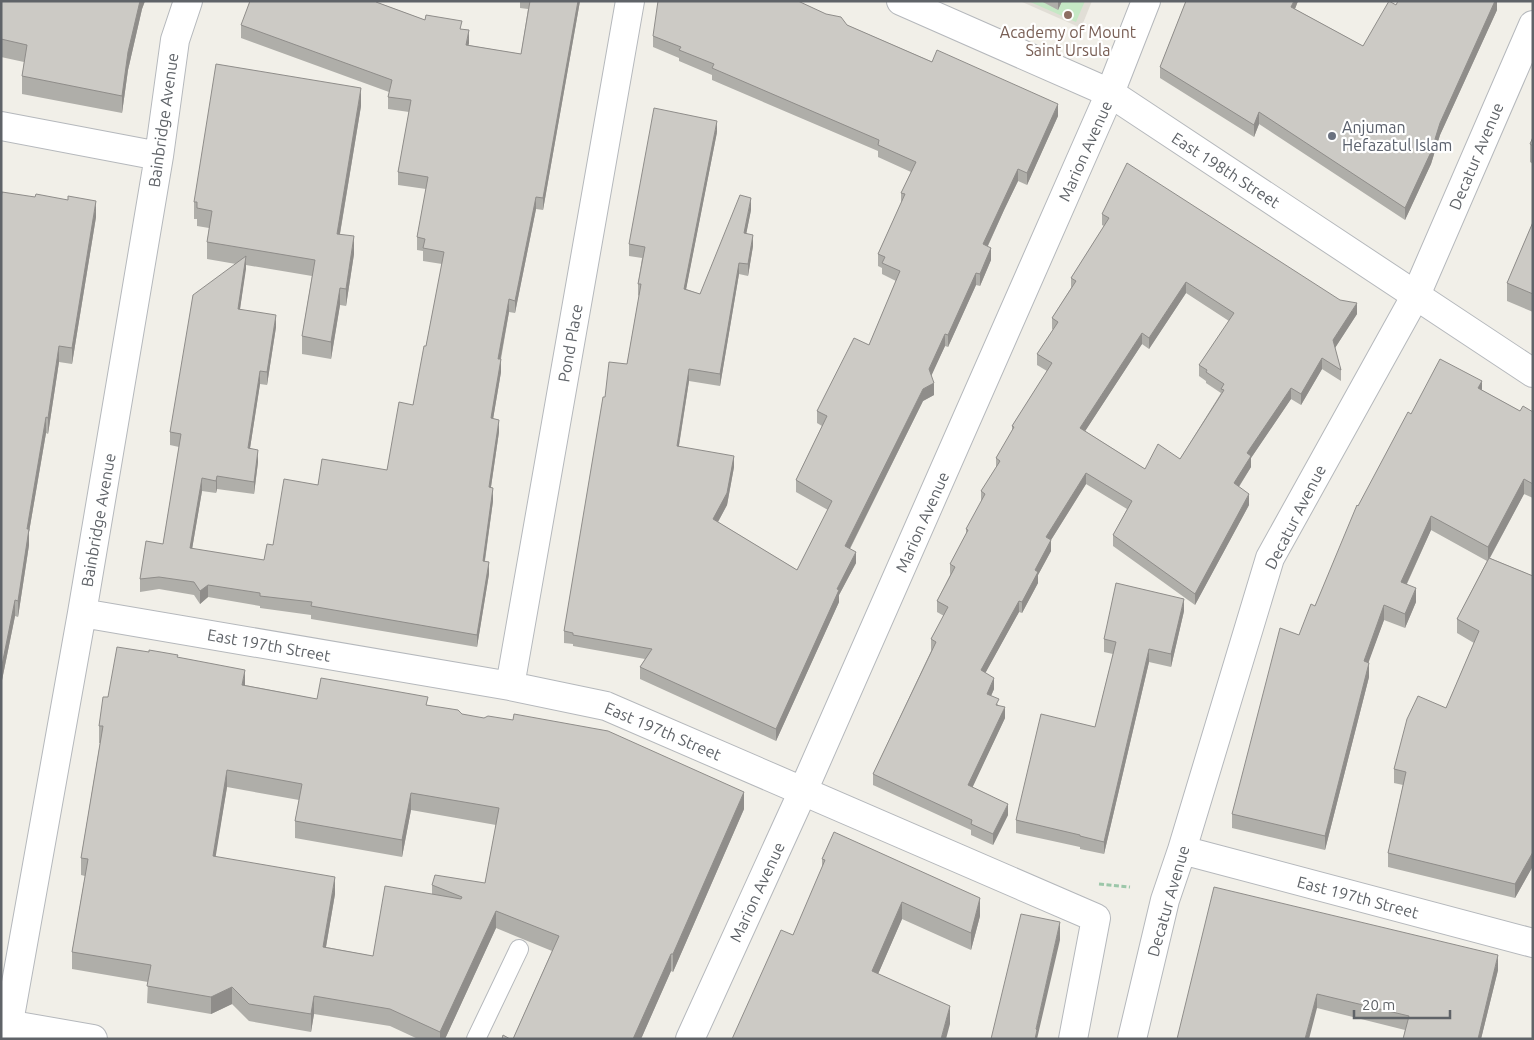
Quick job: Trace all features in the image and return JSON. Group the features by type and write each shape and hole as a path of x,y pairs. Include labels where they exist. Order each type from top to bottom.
{"street":[{"name":"Bainbridge Avenue","path":"5,1029 82,613 159,156 175,40 188,1"},
{"name":"Pond Place","path":"510,686 630,1"},
{"name":"East 198th Street","path":"901,1 1110,93 1533,373"},
{"name":"Marion Avenue","path":"690,1039 803,792 1110,93 1146,1"},
{"name":"Decatur Avenue","path":"1132,1039 1165,900 1182,850 1270,558 1416,294 1533,25"},
{"path":"1,126 159,156"},
{"name":"East 197th Street","path":"82,613 510,686 606,706 1096,918 1073,1039"},
{"name":"East 197th Street","path":"1182,850 1533,943"},
{"path":"5,1029 93,1039"}],"lane":[{"path":"476,1039 519,949"}],"shaded area":[{"name":"Academy of Mount Saint Ursula","path":"1020,1 1092,1 1081,28"}],"green space":[{"name":"Academy of Mount Saint Ursula","path":"1028,1 1085,1 1076,22"}],"building":[{"path":"1,1 140,1 128,52 122,96 22,76 27,45 1,39"},
{"path":"250,1 376,1 425,20 426,15 462,21 460,29 469,30 466,45 521,54 530,1 578,1 543,198 536,197 515,301 509,299 498,359 501,359 491,418 499,420 489,487 493,488 483,561 489,562 477,635 311,606 312,602 260,596 260,593 208,585 200,591 194,582 159,577 140,579 146,541 163,544 181,434 170,432 193,295 246,256 238,309 276,315 267,372 260,371 248,448 258,450 254,482 217,476 216,481 202,478 190,548 264,560 267,544 273,545 284,479 318,485 322,459 387,470 399,402 413,405 444,252 423,248 425,239 417,237 428,177 398,172 411,100 388,97 392,80 241,25"},
{"path":"658,1 798,1 826,14 841,17 847,25 932,62 937,50 1058,104 1027,173 1018,169 983,244 991,248 980,274 976,273 948,335 945,334 929,369 934,383 923,389 845,546 856,552 837,589 839,590 776,729 640,667 652,649 573,635 573,633 564,631 603,397 605,397 609,362 627,364 641,284 638,284 645,247 629,244 654,108 717,121 684,289 700,294 740,195 751,198 744,233 753,235 748,264 739,263 720,374 689,369 677,446 734,456 727,493 713,519 797,570 832,501 796,480 827,416 817,411 854,338 869,345 900,271 882,263 885,257 878,254 905,194 901,193 916,162 878,145 879,140 712,68 714,64 679,50 681,47 653,36"},
{"path":"1186,1 1294,1 1291,7 1363,46 1389,1 1396,5 1398,1 1495,1 1440,123 1431,152 1405,208 1259,112 1254,125 1160,67"},
{"path":"216,64 361,88 337,234 354,236 346,289 340,288 331,342 302,336 315,260 207,242 212,211 197,208 197,202 194,202"},
{"path":"1127,163 1340,300 1357,303 1333,340 1341,370 1322,358 1301,394 1291,388 1247,453 1251,456 1234,483 1249,494 1195,594 1113,535 1132,501 1086,473 1046,537 1051,540 1035,570 1038,572 1022,602 1019,601 981,670 994,678 987,694 999,699 996,705 1005,707 968,785 1008,804 993,834 971,824 972,820 873,774 936,642 931,639 948,607 937,601 955,567 950,564 985,494 981,491 1000,461 996,458 1014,427 1012,426 1052,363 1037,354 1058,322 1052,318 1076,281 1071,278 1109,218 1102,214","holes":["1186,282 1234,313 1199,365 1224,384 1221,389 1224,390 1180,459 1158,444 1145,469 1080,428 1142,333 1149,338"]},
{"path":"2,192 35,197 36,194 68,200 68,196 96,201 72,348 59,346 48,418 46,417 27,529 29,529 18,601 15,600 1,670 1,198"},
{"path":"1533,222 1533,294 1507,283"},
{"path":"1440,359 1482,381 1478,388 1520,411 1523,406 1533,412 1533,484 1524,479 1488,547 1431,516 1401,582 1416,588 1405,614 1384,605 1364,661 1369,663 1325,836 1232,814 1280,628 1299,635 1311,604 1315,606 1357,505 1408,412 1411,414"},
{"path":"1489,558 1533,576 1533,852 1515,884 1388,853 1406,772 1394,769 1407,719 1418,696 1446,708 1479,631 1457,619"},
{"path":"1116,583 1184,599 1171,654 1149,649 1104,842 1016,820 1041,714 1095,727 1116,642 1104,639"},
{"path":"117,647 149,652 149,650 245,670 242,685 317,699 321,678 428,697 426,705 458,710 462,714 513,720 514,714 608,731 744,792 673,954 671,954 633,1039 513,1039 559,936 496,911 440,1032 390,1009 314,996 311,1014 249,1004 232,987 211,997 147,986 151,965 72,952 88,859 81,858 103,726 99,726 103,697 108,697","holes":["227,770 302,784 295,821 402,840 411,793 499,808 485,883 435,875 432,885 462,897 461,899 385,886 373,956 323,947 335,877 213,856"]},
{"path":"834,832 980,898 971,933 902,902 872,971 950,1006 941,1039 732,1039 781,930 793,935 825,860 822,859"},
{"path":"1214,887 1498,955 1478,1039 1403,1039 1409,1016 1317,994 1305,1039 1177,1039"},
{"path":"1021,914 1060,922 1035,1039 991,1039"},
{"path":"503,1035 510,1039 502,1039"}],"place":[{"name":"Academy of Mount Saint Ursula","path":"1068,15"},
{"name":"Anjuman Hefazatul Islam","path":"1332,136"}]}
